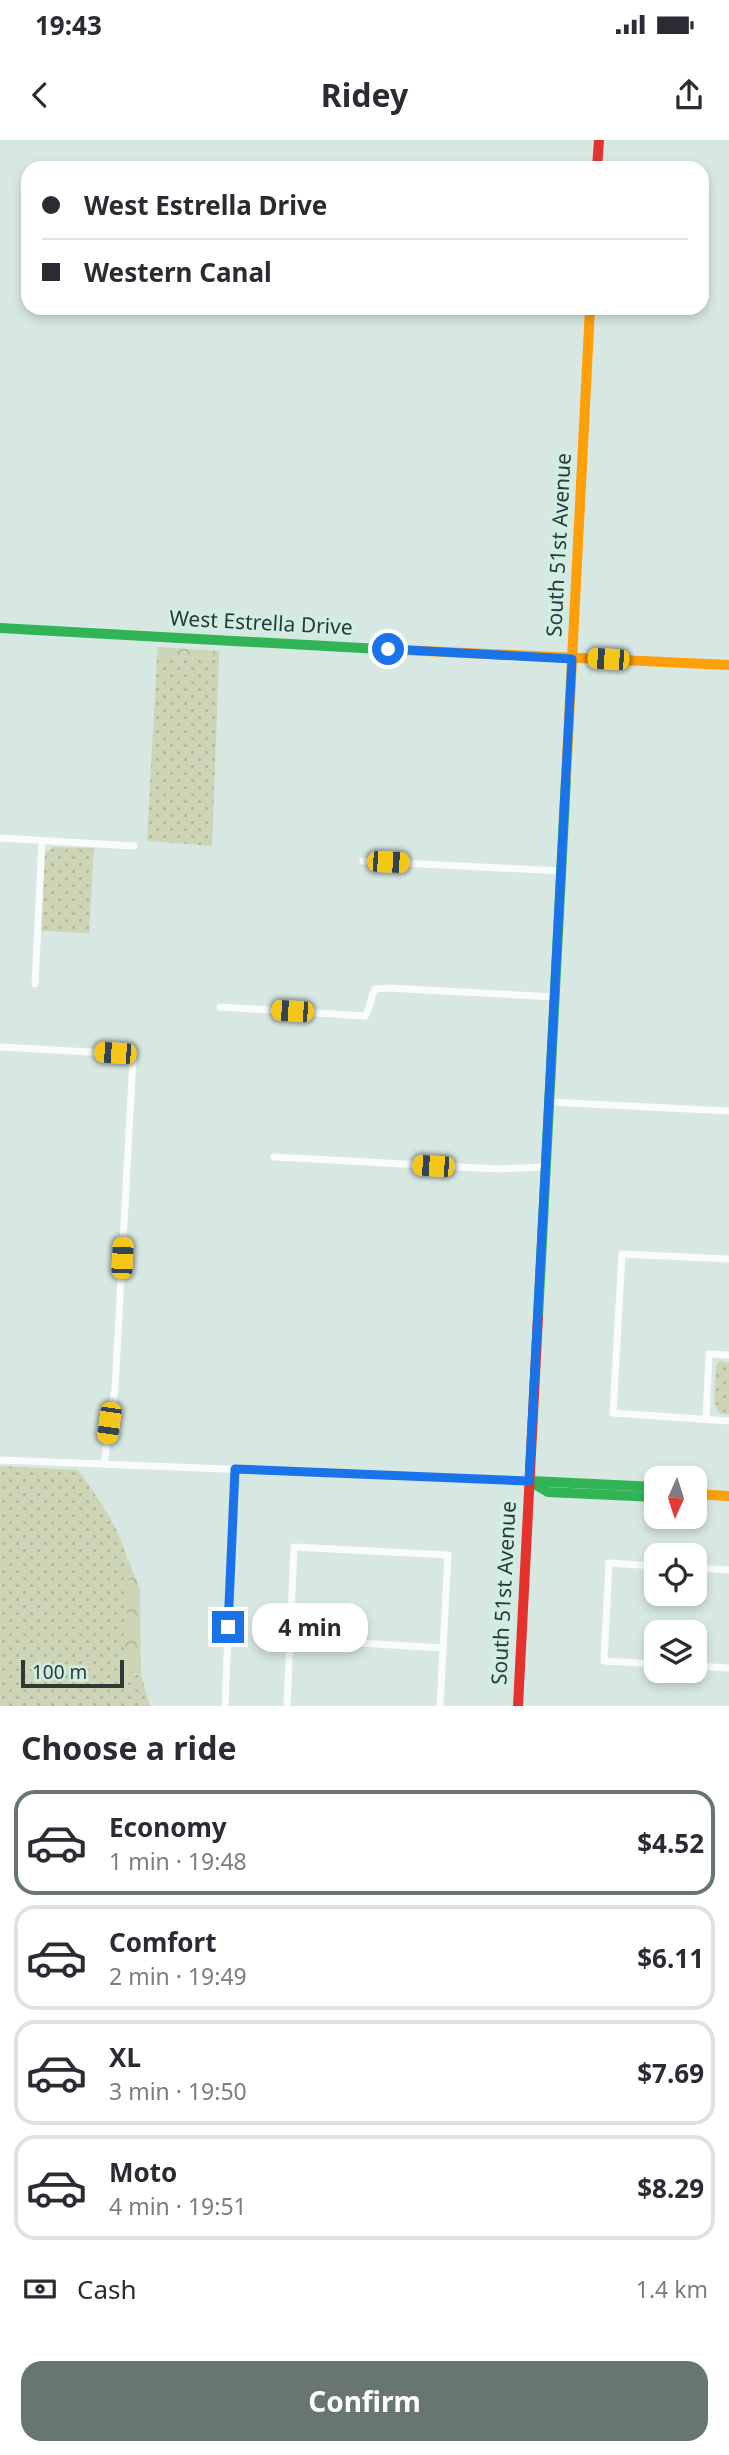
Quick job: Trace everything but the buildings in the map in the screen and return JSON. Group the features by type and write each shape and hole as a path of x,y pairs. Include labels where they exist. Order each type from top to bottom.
{"main road":[{"path":"598,161 599,140"},
{"name":"South 51st Avenue","path":"518,1706 590,315"},
{"name":"West Estrella Drive","path":"0,628 729,665"},
{"path":"529,1481 644,1486"},
{"path":"529,1481 548,1492 644,1496"},
{"path":"707,1495 729,1496"}],"street":[{"path":"0,838 134,846"},
{"path":"36,984 42,841"},
{"path":"363,861 561,871"},
{"path":"220,1007 365,1016 375,989 388,988 555,997"},
{"path":"0,1047 115,1053 133,1059 115,1389 104,1464"},
{"path":"549,1102 729,1111"},
{"path":"274,1157 498,1170 546,1167"},
{"path":"729,1259 622,1254 613,1413 729,1420"},
{"path":"706,1419 709,1354 729,1355"},
{"path":"0,1460 529,1481"},
{"path":"225,1706 235,1469"},
{"path":"287,1706 294,1547 448,1555 440,1706"},
{"path":"644,1565 609,1563 604,1661 644,1663"},
{"path":"707,1569 729,1570"},
{"path":"290,1639 443,1648"},
{"path":"707,1667 729,1668"}],"green space":[{"path":"158,647 219,651 219,659 157,655"},
{"path":"157,655 219,659 212,846 147,841"},
{"path":"53,847 94,848 89,933 41,931 44,854"},
{"path":"720,1361 729,1363 729,1414 720,1414 714,1404 716,1365"},
{"path":"0,1466 78,1470 102,1504 126,1554 134,1675 141,1675 150,1706 0,1706"},
{"path":"127,1555 140,1590 141,1675 129,1672 124,1662 129,1568"}],"traffic: fast":[{"path":"0,628 380,649"},
{"path":"538,1317 566,778"},
{"path":"529,1481 548,1492 644,1496"},
{"path":"531,1481 644,1486"}],"traffic: slow":[{"path":"566,778 590,315"},
{"path":"380,649 729,665"},
{"path":"707,1495 729,1496"}],"traffic: jam":[{"path":"598,161 599,140"},
{"path":"518,1706 538,1317"}],"route":[{"path":"228,1627 235,1469 529,1481 572,659 388,649"}]}
